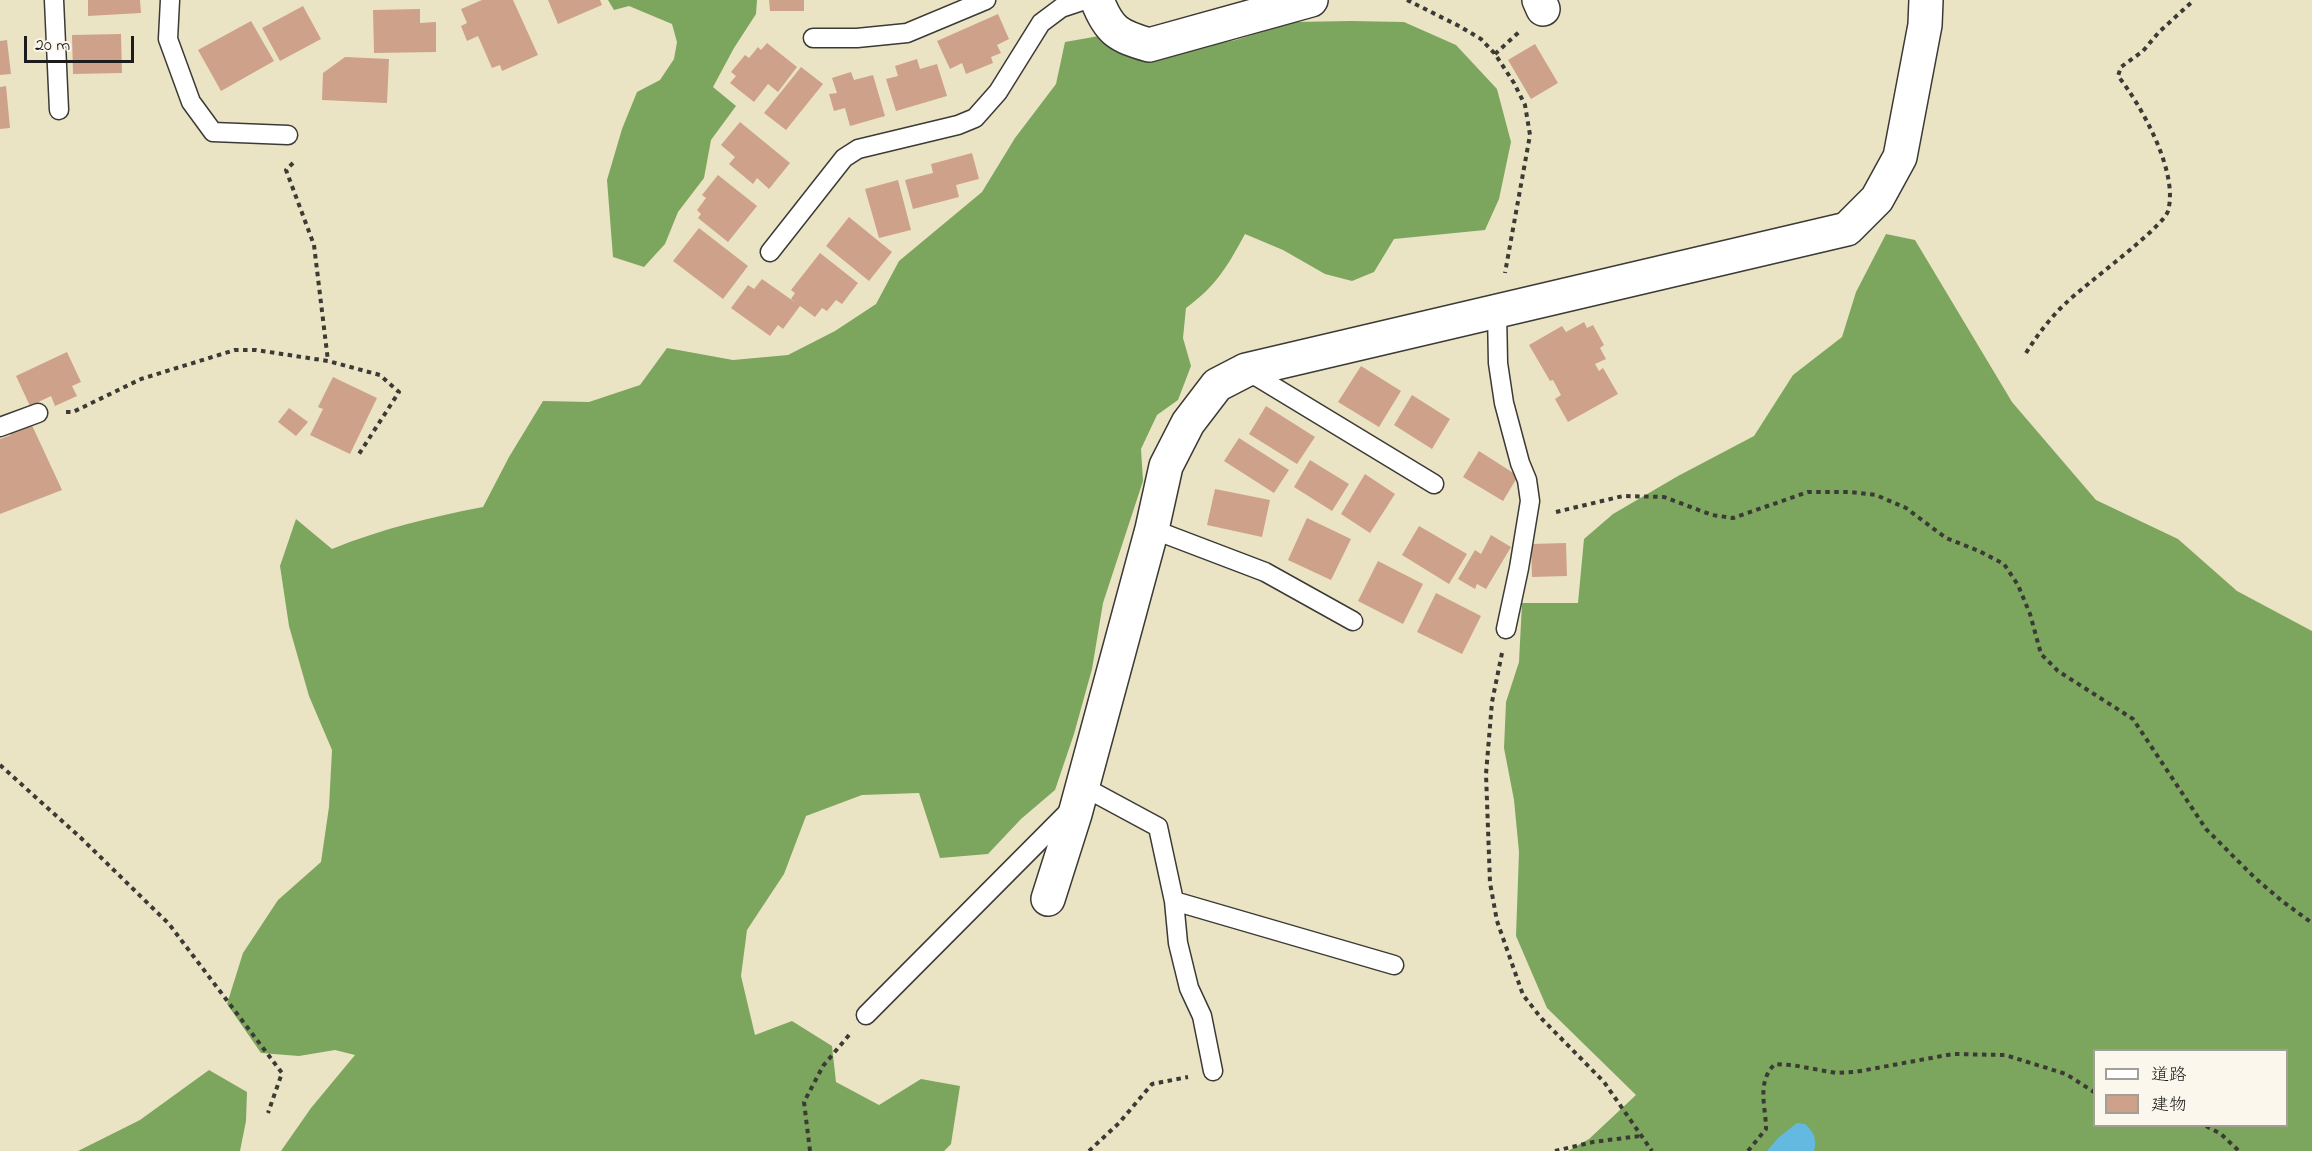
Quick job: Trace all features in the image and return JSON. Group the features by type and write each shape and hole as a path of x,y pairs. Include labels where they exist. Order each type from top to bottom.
{"street":[{"path":"1097,0 1105,20 1124,38 1149,45 1311,0"},
{"path":"1048,899 1081,794 1152,529 1166,465 1188,423 1217,385 1246,370 1847,230 1877,200 1900,157 1925,25 1926,0"}],"lane":[{"path":"54,0 58,110"},
{"path":"170,0 168,39 191,102 213,132 288,135"},
{"path":"813,38 857,38 907,33 986,0"},
{"path":"770,252 844,158 858,149 958,125 975,118 998,92 1041,23 1061,8 1085,0"},
{"path":"1497,312 1498,363 1503,393 1520,463 1527,480 1530,509 1506,629"},
{"path":"1246,370 1434,484"},
{"path":"0,427 38,413"},
{"path":"1152,529 1265,572 1353,621"},
{"path":"866,1015 1081,794 1158,827 1174,901 1178,943 1189,988 1202,1016 1213,1071"},
{"path":"1174,901 1394,965"}],"path":[{"path":"1407,0 1481,39 1508,73 1525,105 1530,135 1516,222 1497,312"},
{"path":"2026,353 2045,324 2067,302 2154,229 2168,212 2169,191 2164,160 2132,94 2118,76 2121,68 2143,51 2158,32 2194,0"},
{"path":"288,135 299,158 286,170 314,244 328,361"},
{"path":"38,413 73,412 141,379 236,350 256,350 328,361 380,375 399,392 358,454"},
{"path":"1530,509 1546,514 1623,496 1664,496 1712,515 1732,518 1808,492 1850,492 1876,495 1906,508 1946,538 2004,564 2018,585 2030,614 2041,654 2058,671 2133,719 2206,829 2255,878 2312,922"},
{"path":"1506,629 1492,702 1486,774 1490,883 1497,921 1523,995 1542,1019 1604,1082 1652,1151"},
{"path":"0,765 169,924 282,1073 268,1113"},
{"path":"810,1151 804,1102 807,1092 823,1066 866,1015"},
{"path":"1748,1151 1766,1129 1763,1086 1770,1068 1775,1064 1836,1073 1855,1072 1953,1054 2005,1055 2066,1074 2093,1091"},
{"path":"1089,1151 1119,1123 1152,1084 1213,1071"},
{"path":"2209,1127 2221,1134 2239,1151"},
{"path":"1555,1151 1593,1142 1640,1136"}],"green space":[{"path":"608,0 757,0 756,14 713,87 736,106 711,140 704,178 678,212 665,244 644,267 613,257 607,180 622,129 637,92 660,80 674,59 677,42 672,24 629,6 614,10"},
{"path":"1293,22 1404,22 1456,45 1497,89 1511,142 1499,199 1485,230 1394,239 1374,272 1352,281 1325,274 1283,250 1245,234 1220,275 1186,308 1183,338 1191,366 1178,400 1157,415 1141,449 1143,481 1103,603 1092,669 1055,790 1021,819 988,854 940,858 919,793 862,795 806,816 784,874 747,930 741,976 755,1035 792,1021 832,1046 836,1082 879,1105 921,1079 960,1086 951,1144 944,1151 281,1151 311,1108 355,1055 335,1050 299,1056 261,1053 227,1004 243,953 278,900 321,862 329,807 332,750 309,696 289,626 280,566 296,519 332,549 406,524 483,507 509,457 543,401 589,402 640,385 667,348 733,360 788,355 835,331 876,304 899,261 982,192 1015,138 1056,84 1065,42 1099,36 1156,55 1236,40"},
{"path":"1886,234 1915,240 2012,402 2096,500 2178,539 2237,591 2312,631 2312,1151 1568,1151 1589,1139 1636,1095 1547,1008 1516,936 1519,852 1514,800 1504,748 1506,702 1519,662 1522,603 1578,603 1584,539 1613,514 1754,436 1793,375 1842,337 1856,292"},
{"path":"209,1070 247,1092 246,1121 240,1151 78,1151 140,1120"}],"water":[{"path":"1797,1123 1805,1124 1813,1133 1814,1151 1767,1151 1778,1138"}],"building":[{"path":"88,0 140,0 141,13 88,16"},
{"path":"482,0 513,0 538,55 502,71 500,65 492,68 478,36 467,41 461,26 467,23 461,9"},
{"path":"548,0 600,0 602,5 558,24"},
{"path":"769,0 804,0 804,11 770,11"},
{"path":"303,6 321,39 280,61 262,28"},
{"path":"420,9 420,23 436,22 436,52 374,53 373,10"},
{"path":"998,14 1009,39 997,45 1001,53 991,57 993,63 966,74 962,63 950,69 937,41"},
{"path":"251,21 274,61 221,91 198,50"},
{"path":"121,34 122,73 73,74 72,35"},
{"path":"7,40 11,74 0,75 0,41"},
{"path":"767,43 797,67 778,92 768,84 754,102 730,83 736,76 731,72 745,55 749,58 758,47 761,50"},
{"path":"1535,44 1558,83 1531,99 1508,60"},
{"path":"345,57 389,59 387,103 322,100 323,73"},
{"path":"917,59 920,69 937,64 947,96 896,111 886,79 898,76 895,66"},
{"path":"801,67 823,84 786,130 764,113"},
{"path":"851,72 854,80 873,75 885,116 850,126 845,108 834,111 829,94 837,93 832,78"},
{"path":"6,86 10,128 0,129 0,87"},
{"path":"740,122 790,163 769,189 757,178 753,184 729,164 735,157 721,145"},
{"path":"972,153 979,179 956,185 959,197 913,209 905,180 933,173 931,164"},
{"path":"718,175 757,206 728,242 698,218 701,214 697,210 706,198 702,195"},
{"path":"898,180 911,230 879,238 865,189"},
{"path":"849,217 892,252 869,281 826,246"},
{"path":"699,228 748,266 723,299 673,261"},
{"path":"820,253 858,283 842,304 836,300 827,311 822,308 815,317 800,306 783,329 778,325 770,336 731,308 748,285 754,289 762,279 796,303 791,299 795,293 791,290"},
{"path":"1584,322 1587,328 1593,325 1604,345 1600,348 1606,359 1595,364 1599,371 1603,368 1618,394 1568,422 1555,399 1561,395 1529,345 1562,326 1566,332"},
{"path":"67,352 81,382 72,386 77,396 55,406 51,396 30,406 16,376"},
{"path":"1361,366 1401,391 1379,427 1338,402"},
{"path":"333,377 377,398 350,454 310,435 323,409 318,407"},
{"path":"1412,395 1450,419 1432,449 1394,425"},
{"path":"1266,406 1315,437 1297,464 1249,434"},
{"path":"289,408 308,422 296,436 278,422"},
{"path":"30,421 62,490 0,514 0,439 11,435 7,429"},
{"path":"1239,438 1289,470 1274,493 1224,461"},
{"path":"1479,451 1518,476 1503,501 1463,477"},
{"path":"1310,460 1349,484 1332,511 1294,487"},
{"path":"1365,474 1395,494 1370,533 1341,514"},
{"path":"1215,489 1270,500 1262,537 1207,525"},
{"path":"1307,518 1351,539 1331,580 1288,560"},
{"path":"1419,526 1467,554 1449,584 1402,555"},
{"path":"1491,535 1511,547 1486,589 1477,584 1475,589 1458,579 1475,550 1481,554"},
{"path":"1566,543 1567,576 1532,577 1531,544"},
{"path":"1378,561 1423,584 1403,624 1358,601"},
{"path":"1436,593 1481,616 1462,654 1417,632"}]}
